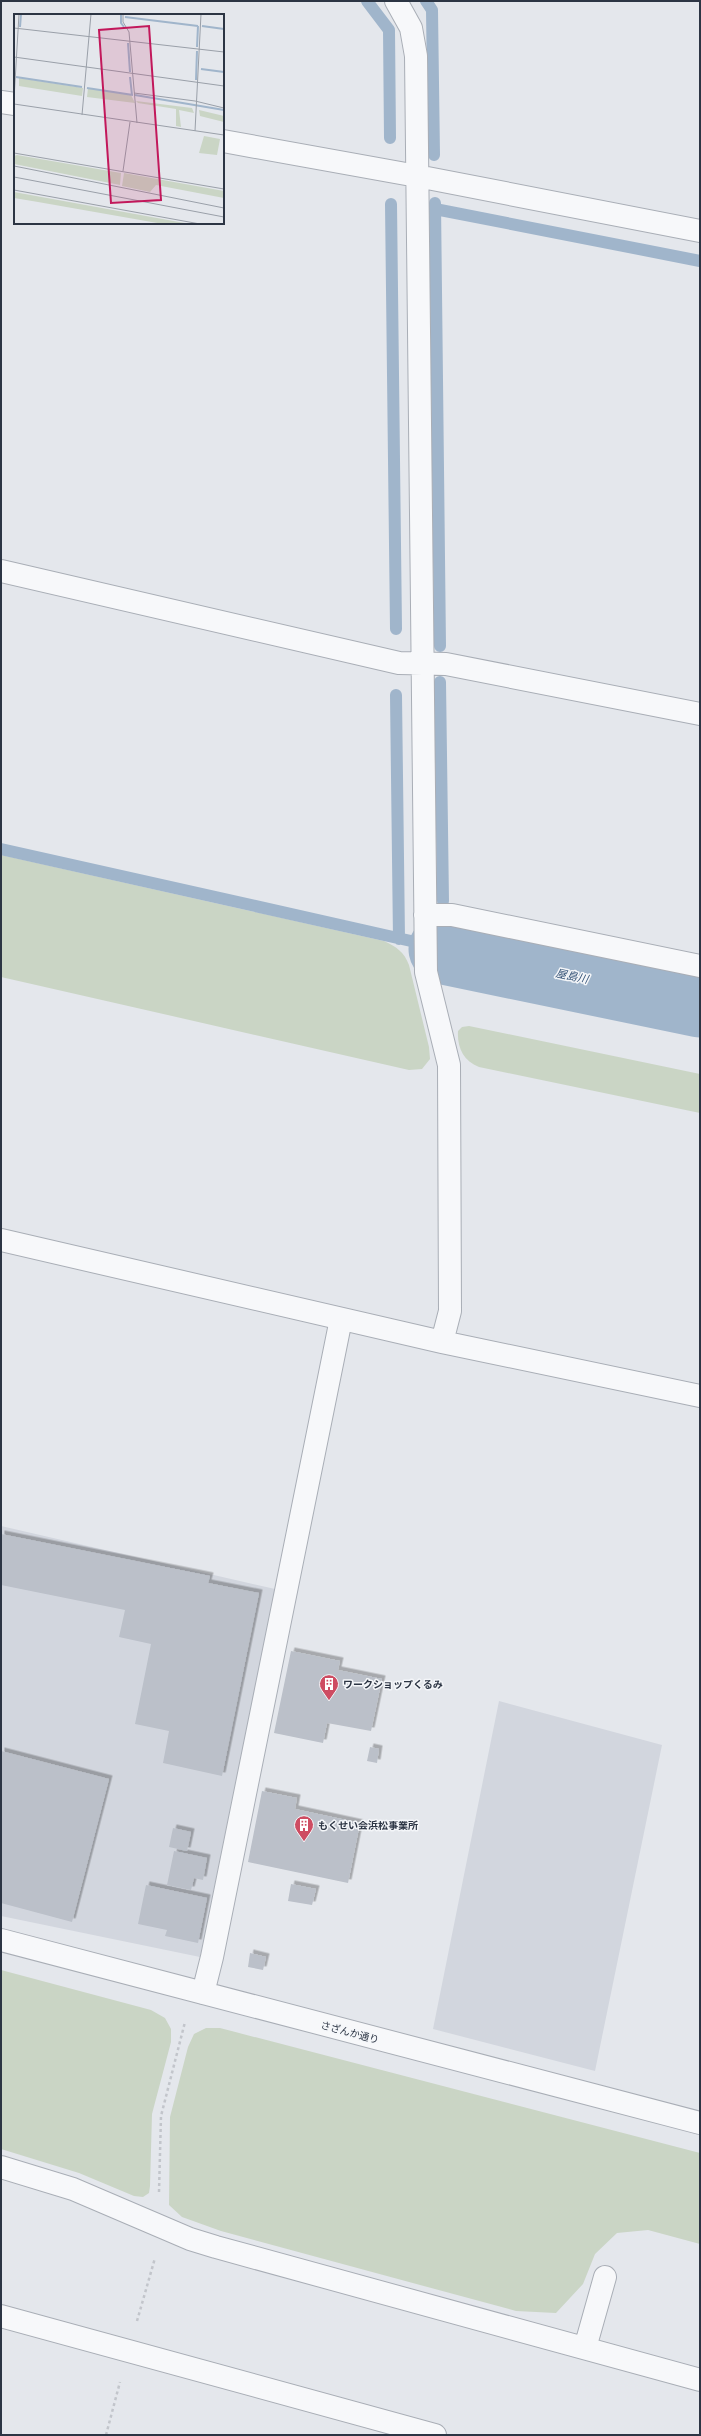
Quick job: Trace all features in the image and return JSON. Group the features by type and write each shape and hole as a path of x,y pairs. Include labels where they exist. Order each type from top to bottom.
{"street":[{"path":"396,1 411,28 416,56 426,972 449,1064 450,1311 442,1342"},
{"path":"1,102 14,104"},
{"path":"224,141 417,176 700,231"},
{"path":"1,571 399,663 446,664 700,714"},
{"path":"425,915 452,915 700,966"},
{"path":"1,1240 442,1342 700,1396"},
{"path":"203,1993 212,1957 341,1319"},
{"name":"さざんか通り","path":"1,1940 700,2123"},
{"path":"1,2167 73,2189 190,2239 216,2247 700,2380"},
{"path":"585,2348 605,2277"},
{"path":"1,2316 435,2435"}],"path":[{"path":"159,2199 161,2116 185,2022"},
{"path":"135,2329 156,2253"},
{"path":"106,2435 121,2379"}],"shaded area":[{"path":"1,1526 275,1589 200,1957 1,1916"},
{"path":"499,1701 662,1745 595,2071 433,2029"}],"green space":[{"path":"1,855 384,941 393,945 400,950 409,965 429,1047 430,1059 422,1069 409,1070 1,977"},
{"path":"469,1026 700,1074 700,1113 479,1067 465,1057 460,1048 458,1031 462,1027"},
{"path":"1,1970 151,2010 165,2018 171,2029 171,2042 152,2114 150,2186 149,2193 143,2197 134,2196 79,2173 1,2149"},
{"path":"206,2028 220,2028 700,2153 700,2244 648,2230 617,2233 595,2254 583,2284 556,2313 516,2311 221,2231 182,2217 169,2205 170,2117 188,2047 194,2034"}],"building":[{"path":"1,1534 210,1576 208,1583 259,1593 222,1776 163,1763 169,1731 135,1724 151,1644 119,1637 125,1610 1,1585"},
{"name":"ワークショップくるみ","path":"291,1651 340,1661 338,1670 382,1679 371,1731 327,1723 323,1743 274,1733"},
{"path":"370,1747 379,1749 377,1763 367,1761"},
{"path":"1,1751 109,1779 72,1922 1,1903"},
{"name":"もくせい会浜松事業所","path":"262,1791 297,1798 295,1809 360,1823 348,1883 248,1862"},
{"path":"173,1828 191,1832 187,1851 169,1847"},
{"path":"174,1851 207,1858 203,1880 194,1878 191,1890 167,1885"},
{"path":"291,1884 316,1889 312,1905 288,1901"},
{"path":"146,1885 207,1898 198,1943 165,1936 167,1930 138,1924"},
{"path":"250,1953 266,1957 263,1970 248,1967"}],"waterway":[{"path":"367,1 389,30 390,138"},
{"path":"426,1 432,10 434,155"},
{"path":"435,203 440,646"},
{"path":"391,204 396,629"},
{"path":"435,209 700,261"},
{"path":"440,682 443,901"},
{"path":"396,695 399,939"},
{"path":"1,849 411,941"},
{"path":"440,948 444,949 443,925"},
{"name":"屋島川","path":"444,949 700,1002"}],"place":[{"name":"ワークショップくるみ","path":"329,1701"},
{"name":"もくせい会浜松事業所","path":"304,1842"}]}
